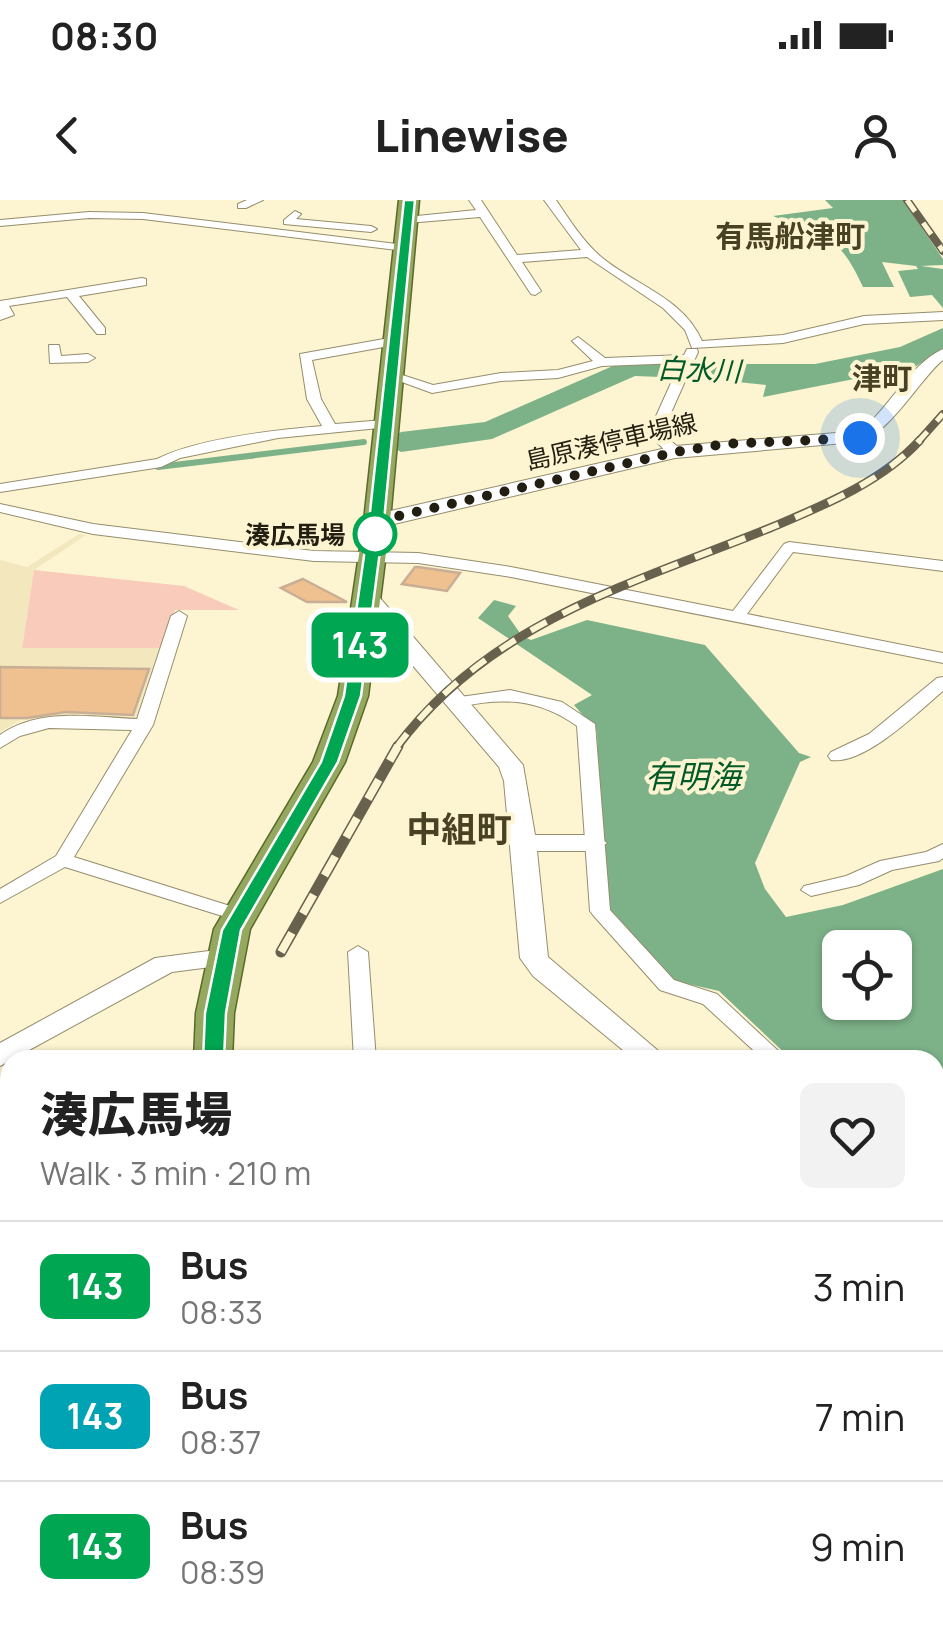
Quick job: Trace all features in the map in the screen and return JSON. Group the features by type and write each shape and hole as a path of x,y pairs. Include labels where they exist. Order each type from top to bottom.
{"highway":[{"path":"214,1050 224,958 240,915 330,762 352,696 377,521 407,221"}],"main road":[{"name":"島原湊停車場線","path":"377,521 676,452 724,444 860,438"}],"street":[{"path":"80,200 122,211 122,215"},
{"path":"242,206 256,200"},
{"path":"475,200 535,291"},
{"path":"550,200 567,228 590,253 674,312 693,329 697,345"},
{"path":"295,214 288,222 371,230 407,221 485,213"},
{"path":"0,223 122,215 353,245 407,221"},
{"path":"353,245 371,230"},
{"path":"516,259 590,253"},
{"path":"0,316 8,315 0,304 142,282"},
{"path":"72,295 101,332"},
{"path":"676,452 655,434 682,379 686,360 697,345 783,338 864,320 942,316"},
{"path":"332,429 314,399 305,357 395,341"},
{"path":"578,341 602,362"},
{"path":"54,348 55,360 88,358"},
{"path":"860,438 887,414 918,371 943,352"},
{"path":"390,375 432,389 500,377 558,374 602,362 686,360"},
{"path":"0,488 161,463 176,455 278,434 384,424"},
{"path":"0,508 77,527 314,556 418,558 512,572 943,658"},
{"path":"736,618 789,547 943,566"},
{"path":"366,596 511,765 517,781 534,958 543,970 642,1050"},
{"path":"0,897 63,860 144,725 179,616"},
{"path":"838,756 875,738 943,682"},
{"path":"459,702 495,694 530,695 562,706 586,724 600,911 667,985 710,999 766,1050"},
{"path":"0,743 14,728 34,724 144,725"},
{"path":"522,843 594,843"},
{"path":"811,890 852,881 887,865 932,857 943,850"},
{"path":"63,860 240,915"},
{"path":"358,952 364,1050"},
{"path":"11,1050 165,964 224,958"}],"shaded area":[{"path":"79,534 86,535 34,570 22,647 162,648 135,722 21,720 0,732 0,560 27,567"},
{"path":"34,570 184,586 239,610 175,610 162,648 22,648"}],"water":[{"path":"825,200 903,200 943,259 943,265 921,266 943,269 943,308 932,295 910,297 898,271 918,269 916,266 882,262 894,287 863,287 838,247 818,234 773,216 833,208"},
{"path":"943,328 943,348 915,367 763,397 766,385 709,379 708,373 690,371 690,365 699,364 815,364 900,347"},
{"name":"有明海","path":"494,600 516,606 508,616 522,636 531,640 587,620 705,645 799,753 811,757 800,762 755,863 765,889 786,917 843,905 943,869 943,1050 781,1050 719,991 675,981 602,907 597,732 574,705 592,695 478,618"}],"building":[{"path":"415,567 460,573 447,591 402,584"},
{"path":"303,579 347,602 307,602 281,588"},
{"path":"0,667 149,669 133,715 66,712 0,718"}],"waterway":[{"name":"白水川","path":"401,442 492,430 631,367 739,371"},
{"name":"白水川","path":"158,467 364,442"}],"railway":[{"path":"907,200 943,251"},
{"path":"918,442 943,414"},
{"path":"396,748 433,705 474,668 519,638 616,589 830,502 888,468 918,442"},
{"path":"281,952 398,746"}],"bus line":[{"name":"143","path":"213,1050 215,1013 232,930 330,762 352,696 377,521 409,200"}],"place":[{"name":"湊広馬場","path":"375,534"}],"district":[{"name":"有馬船津町","path":"790,235"},
{"name":"津町","path":"882,377"},
{"name":"中組町","path":"459,829"}],"route":[{"path":"375,534 377,521 676,452 724,444 860,438"}]}
